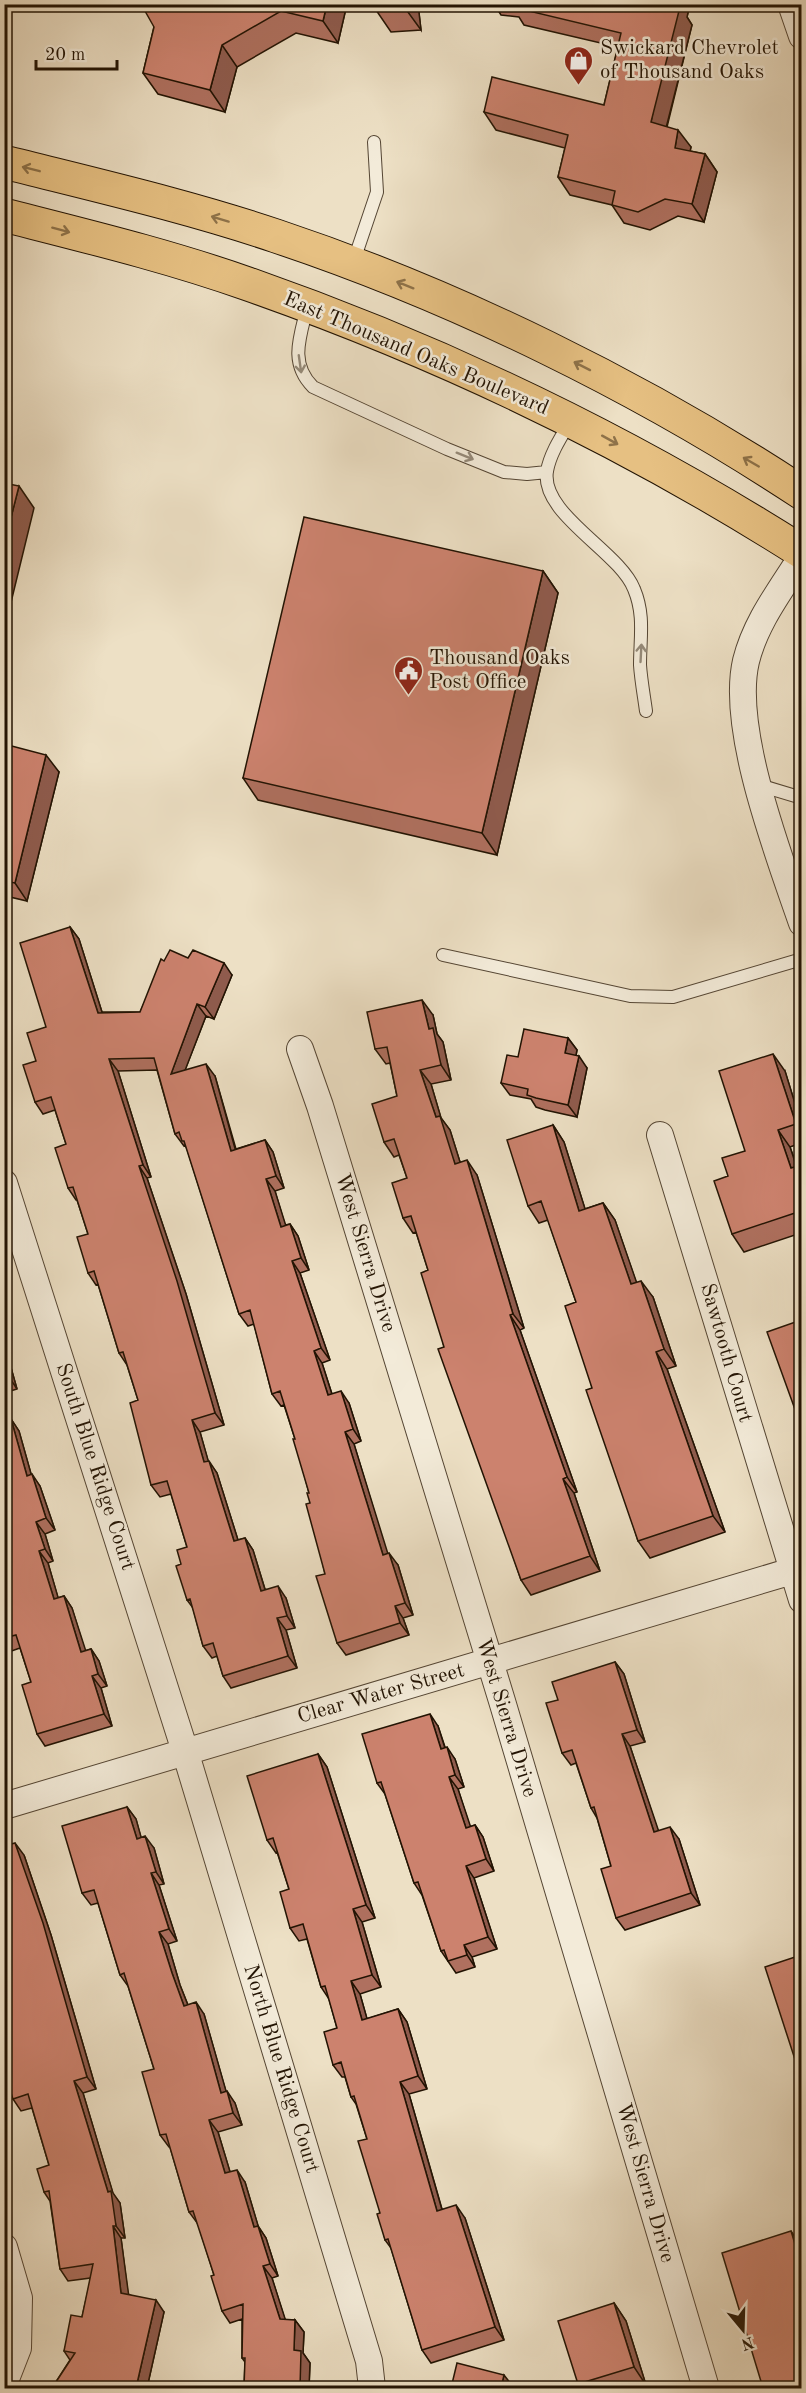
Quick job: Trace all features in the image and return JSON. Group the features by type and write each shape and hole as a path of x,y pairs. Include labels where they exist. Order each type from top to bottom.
{"main road":[{"path":"4,162 151,199 276,236 353,264 484,319 584,367 665,411 801,492"},
{"name":"East Thousand Oaks Boulevard","path":"4,215 156,255 308,306 473,375 571,420 762,527 801,554"}],"street":[{"path":"791,4 801,36"},
{"path":"801,554 760,622 746,662 743,707 750,757 801,923"},
{"name":"West Sierra Drive","path":"300,1049 321,1106 490,1662 706,2388"},
{"name":"Sawtooth Court","path":"660,1135 798,1569 801,1600"},
{"name":"South Blue Ridge Court","path":"4,1183 185,1751"},
{"name":"Clear Water Street","path":"4,1806 798,1569"},
{"name":"North Blue Ridge Court","path":"185,1751 369,2361 372,2388"},
{"path":"4,2247 20,2298 18,2348 4,2384"}],"lane":[{"path":"353,264 377,192 374,142"},
{"path":"308,306 298,356 301,375 313,387 447,449 504,472 527,474 547,472"},
{"path":"571,420 554,451 547,472 548,488 556,504 621,569 633,586 641,608 640,666 646,711"},
{"path":"759,785 801,798"},
{"path":"443,955 630,996 673,997 801,959"}],"building":[{"path":"155,4 327,4 323,21 281,11 222,45 210,90 143,73 154,27 145,11"},
{"path":"375,4 405,4 405,8 376,10"},
{"path":"512,4 673,4 680,7 651,122 678,130 675,148 705,154 692,204 665,199 638,212 612,205 615,191 558,177 568,135 484,112 492,77 604,105 621,33 512,7"},
{"path":"4,483 19,486 4,545"},
{"name":"Thousand Oaks Post Office","path":"304,517 543,571 482,833 243,778"},
{"path":"4,744 46,755 15,883 4,881"},
{"path":"70,927 98,1013 140,1012 161,959 164,961 170,950 188,958 193,950 224,963 205,1007 197,1004 171,1074 206,1064 231,1151 265,1140 276,1176 266,1179 281,1227 290,1224 301,1258 292,1261 321,1348 314,1351 328,1395 341,1391 353,1429 345,1432 383,1555 389,1553 405,1603 395,1606 400,1623 337,1643 316,1576 325,1574 306,1504 310,1503 307,1493 309,1493 280,1391 272,1394 250,1310 239,1314 184,1141 179,1132 175,1134 154,1058 109,1059 143,1165 139,1166 177,1281 215,1413 192,1420 204,1462 209,1461 234,1541 245,1538 261,1591 278,1586 287,1616 277,1618 288,1656 223,1676 213,1643 203,1646 190,1599 187,1600 176,1566 181,1564 177,1550 187,1547 167,1481 151,1485 130,1403 138,1400 123,1352 119,1353 94,1271 88,1273 77,1237 88,1234 73,1187 68,1188 55,1148 66,1144 51,1097 35,1102 23,1065 36,1061 27,1033 46,1027 20,943"},
{"path":"422,1000 429,1029 433,1028 441,1065 420,1070 436,1117 440,1116 455,1164 467,1160 513,1314 510,1315 567,1477 563,1479 590,1556 521,1580 438,1349 444,1347 421,1273 428,1270 411,1216 403,1218 392,1183 407,1178 394,1139 384,1142 372,1104 397,1096 387,1047 375,1049 367,1012"},
{"path":"524,1029 568,1038 565,1053 579,1056 568,1105 536,1098 527,1095 528,1089 501,1083 507,1055 518,1057"},
{"path":"773,1054 796,1124 778,1130 791,1168 801,1165 801,1192 795,1194 801,1211 732,1234 714,1181 728,1176 722,1158 745,1151 719,1071"},
{"path":"553,1125 579,1211 603,1203 631,1284 641,1281 664,1349 656,1352 713,1516 638,1541 586,1390 592,1388 565,1306 576,1302 541,1201 528,1206 507,1140"},
{"path":"801,1320 801,1426 767,1332"},
{"path":"4,1363 9,1377 4,1379"},
{"path":"11,1419 27,1476 32,1474 46,1518 36,1522 45,1549 39,1551 54,1599 64,1596 81,1652 91,1649 98,1674 92,1676 104,1714 37,1734 22,1685 31,1682 16,1635 4,1638 4,1421"},
{"path":"615,1662 637,1730 622,1734 654,1832 670,1827 691,1893 616,1918 601,1869 611,1866 594,1807 591,1808 572,1750 562,1753 546,1703 558,1700 552,1682"},
{"path":"430,1714 441,1749 447,1747 455,1775 449,1777 466,1828 475,1825 486,1859 466,1866 488,1937 464,1945 467,1955 448,1961 444,1950 441,1951 418,1882 414,1883 381,1782 377,1783 362,1734"},
{"path":"318,1754 366,1905 353,1909 372,1975 351,1981 362,2020 398,2009 418,2076 400,2082 437,2211 456,2205 495,2327 422,2350 388,2239 385,2240 377,2214 380,2213 358,2141 367,2139 354,2096 351,2097 341,2062 333,2065 324,2032 337,2028 325,1986 321,1987 303,1924 290,1928 280,1892 289,1889 273,1838 267,1840 247,1776"},
{"path":"127,1807 137,1839 145,1836 156,1872 151,1873 169,1929 159,1932 172,1973 184,2006 196,2002 221,2093 227,2091 233,2113 209,2120 225,2173 237,2170 254,2227 258,2226 270,2264 263,2266 280,2319 295,2320 294,2350 301,2351 300,2388 244,2388 243,2304 222,2311 211,2276 214,2275 193,2211 189,2212 166,2134 160,2135 142,2072 154,2069 124,1973 120,1975 94,1890 82,1893 62,1826"},
{"path":"15,1843 43,1923 87,2077 74,2081 108,2192 111,2191 121,2293 156,2300 136,2388 52,2388 75,2353 64,2351 71,2315 82,2317 93,2264 60,2269 49,2191 44,2192 37,2169 49,2165 28,2094 13,2099 4,2072 4,1846"},
{"path":"801,1955 801,2078 765,1967"},
{"path":"791,2231 801,2264 801,2302 798,2303 801,2314 801,2388 763,2388 722,2253"},
{"path":"614,2303 634,2367 578,2384 558,2321"},
{"path":"457,2363 504,2375 501,2388 451,2388"}],"place":[{"name":"Swickard Chevrolet of Thousand Oaks","path":"579,86"},
{"name":"Thousand Oaks Post Office","path":"408,696"}]}
